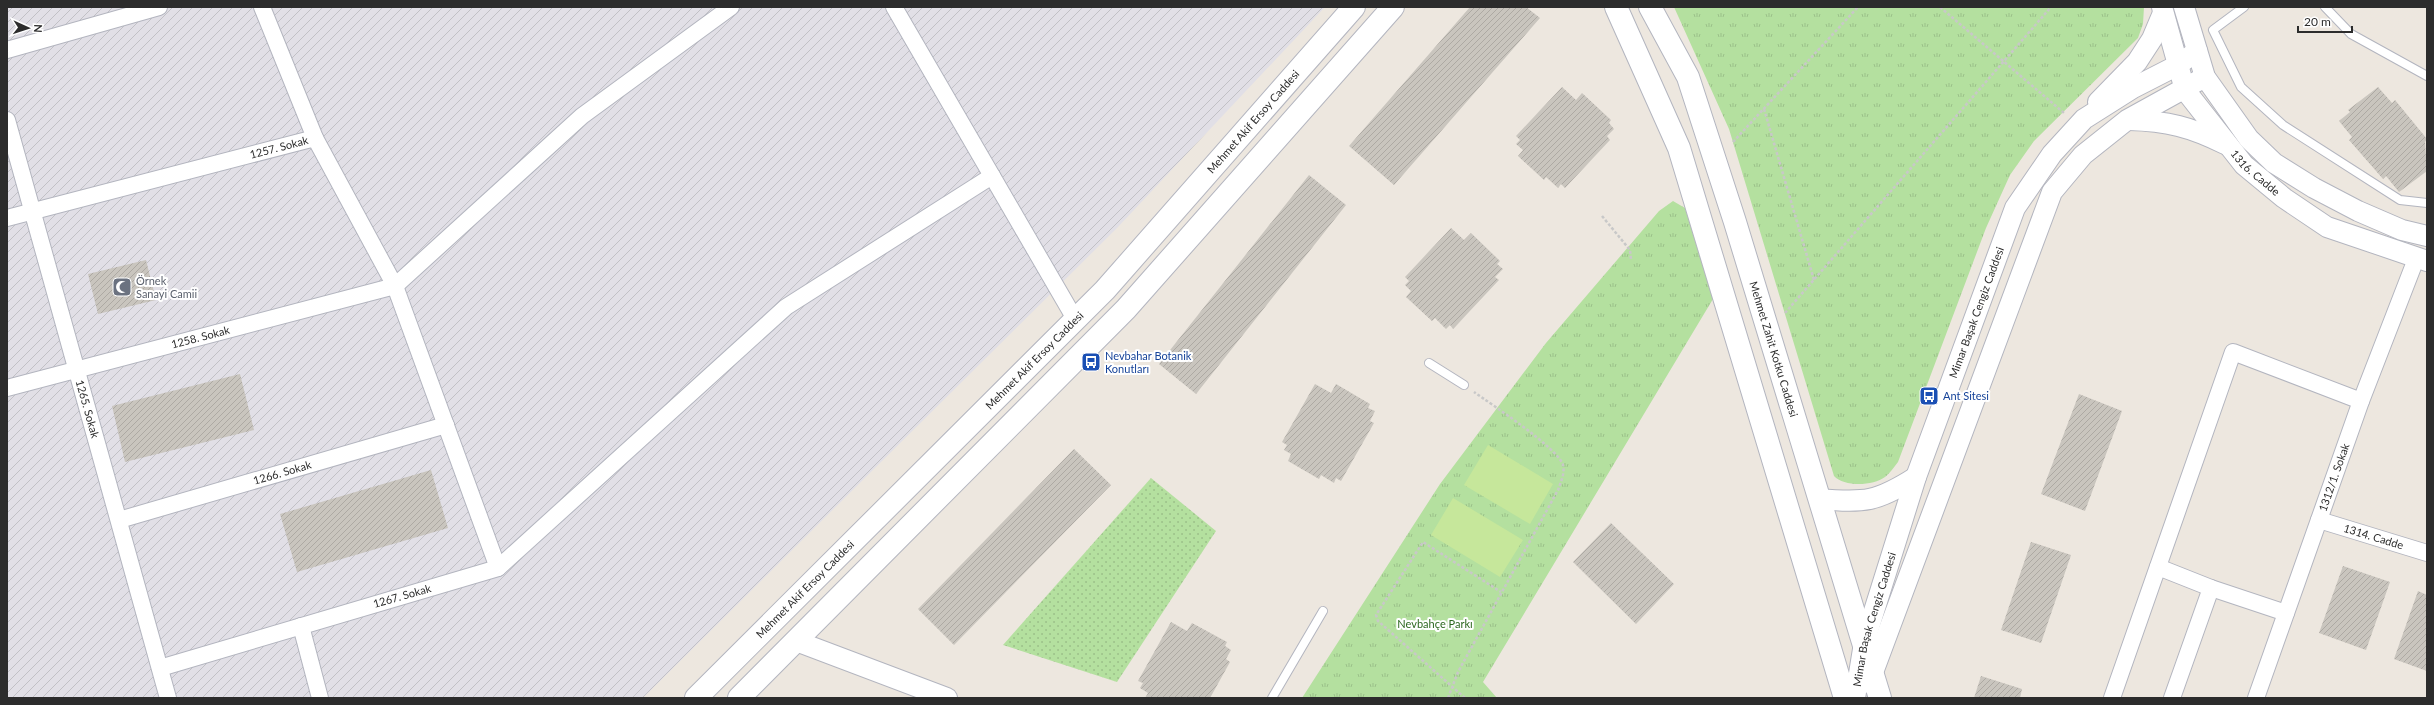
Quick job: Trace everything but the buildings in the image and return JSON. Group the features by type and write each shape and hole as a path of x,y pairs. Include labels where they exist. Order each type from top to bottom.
{"main road":[{"name":"Mehmet Akif Ersoy Caddesi","path":"696,698 773,623 1105,290 1354,7"},
{"path":"739,698 1126,309 1393,7"},
{"path":"1616,7 1679,148 1845,698"},
{"name":"Mehmet Zahit Kotku Caddesi","path":"1650,7 1688,77 1735,222 1880,698"},
{"path":"773,623 796,641"}],"street":[{"path":"7,50 159,7"},
{"path":"262,7 315,138"},
{"path":"395,286 582,116 731,7"},
{"path":"894,7 1075,319"},
{"name":"1316. Cadde","path":"2184,7 2205,77 2249,139 2274,163 2314,188 2358,211 2402,230 2427,236"},
{"path":"2081,122 2115,83 2137,62 2152,39 2162,10"},
{"name":"1316. Cadde","path":"2162,10 2185,90 2244,165 2278,194 2327,227 2421,260"},
{"name":"Mimar Başak Cengiz Caddesi","path":"1855,698 1864,643 1916,477 2015,208 2052,154 2081,122 2133,88 2178,65 2197,51"},
{"name":"Mimar Başak Cengiz Caddesi","path":"1862,698 1873,675 2052,192 2083,155 2127,120 2185,90 2205,77"},
{"name":"1265. Sokak","path":"7,120 168,698"},
{"path":"2127,120 2178,124 2203,133 2229,146"},
{"name":"1257. Sokak","path":"7,218 315,138 395,286 446,425"},
{"path":"446,425 498,568 786,307 992,176"},
{"name":"1312/1. Sokak","path":"2256,698 2361,402 2421,260"},
{"name":"1258. Sokak","path":"7,388 395,286"},
{"path":"2112,698 2233,352 2361,402"},
{"name":"1266. Sokak","path":"119,520 446,425"},
{"path":"1819,499 1869,501 1891,493 1916,477"},
{"name":"1314. Cadde","path":"2319,520 2427,553"},
{"path":"2158,567 2211,588 2286,613"},
{"name":"1267. Sokak","path":"160,668 498,568"},
{"path":"2172,698 2211,588"},
{"path":"301,626 320,698"},
{"path":"796,641 947,698"}],"lane":[{"path":"2244,7 2213,30 2241,87 2283,125 2400,200 2427,203"},
{"path":"2325,7 2351,34 2427,76"},
{"path":"1429,363 1464,385"},
{"path":"1272,698 1323,611"}],"path":[{"path":"1733,142 1858,7"},
{"path":"1940,7 2004,62 2081,122"},
{"path":"1785,313 2052,7"},
{"path":"1764,108 1814,280"},
{"path":"1602,216 1630,250 1631,259"},
{"path":"1448,698 1452,687 1501,592 1558,490 1563,476 1563,465 1556,455 1528,430 1464,385"},
{"path":"1465,698 1378,621 1376,615 1423,542 1501,592"}],"shaded area":[{"path":"7,7 1325,7 1117,228 643,698 7,698"}],"green space":[{"path":"1674,7 2144,7 2143,24 2138,38 2034,141 2010,175 1986,228 1898,462 1885,477 1880,480 1866,484 1851,484 1839,480 1834,476 1729,129"},
{"name":"Nevbahçe Parkı","path":"1673,201 1685,208 1713,299 1483,682 1497,698 1302,698 1440,484 1546,343 1659,211"},
{"path":"1488,445 1553,484 1530,524 1464,485"},
{"path":"1151,478 1216,531 1117,682 1003,645"},
{"path":"1453,498 1523,540 1500,577 1431,535"}],"place":[{"name":"Örnek Sanayi Camii","path":"122,287"},
{"name":"Nevbahar Botanik Konutları","path":"1091,362"},
{"name":"Ant Sitesi","path":"1929,396"}]}
